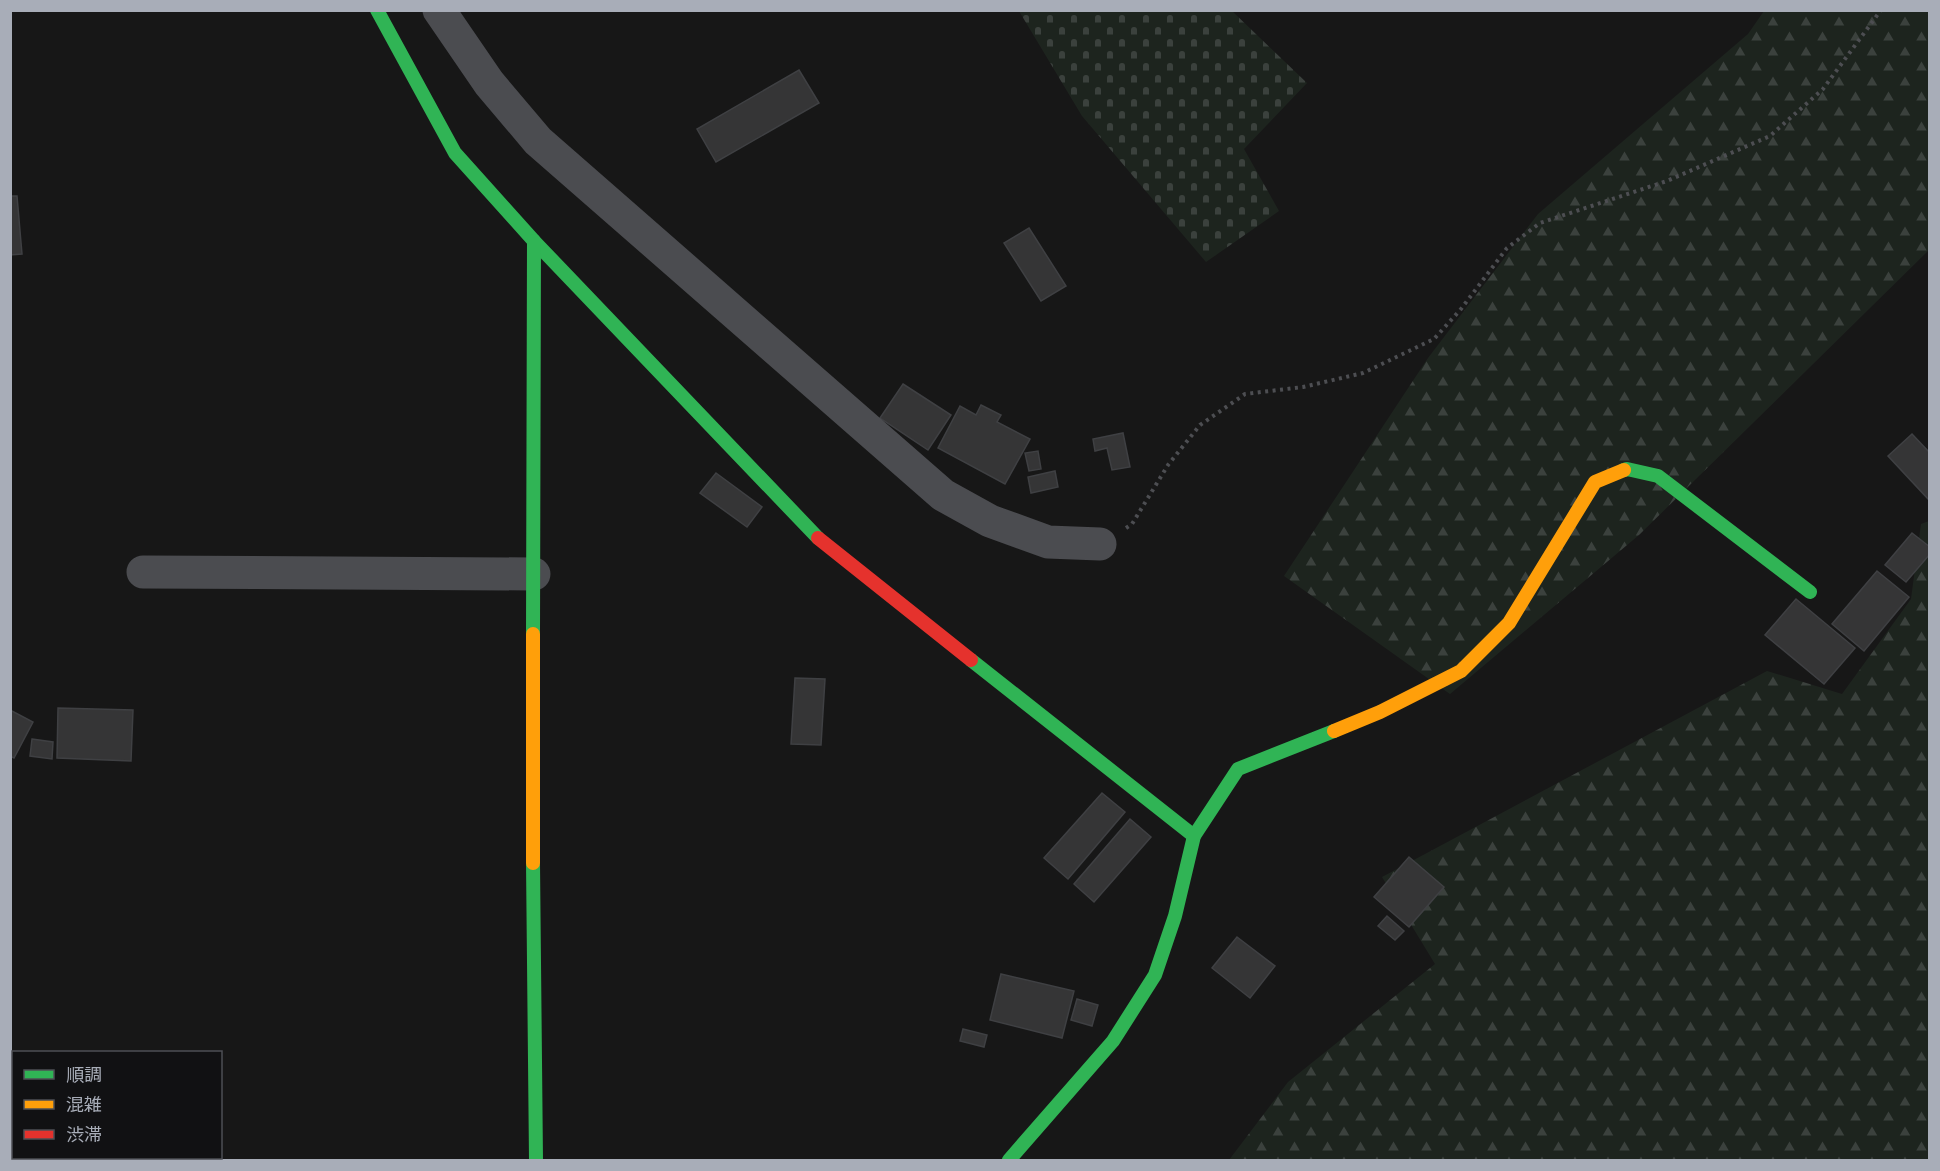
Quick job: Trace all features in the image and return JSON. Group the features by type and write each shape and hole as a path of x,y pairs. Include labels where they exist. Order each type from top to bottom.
{"street":[{"path":"377,10 454,153 534,241 822,542 1194,836"},
{"path":"439,10 489,83 538,141 943,495 990,521 1048,542 1100,544"},
{"path":"534,241 536,1161"},
{"path":"1009,1161 1113,1041 1155,975 1175,916 1194,836 1238,770 1380,712 1461,671 1509,623 1595,482 1627,469 1658,476 1810,592"},
{"path":"143,572 534,574"}],"path":[{"path":"1100,544 1132,524 1168,465 1200,425 1227,406 1245,394 1303,387 1363,373 1434,339 1461,309 1507,248 1540,224 1667,181 1770,136 1823,89 1881,10"}],"green space":[{"path":"1019,11 1232,11 1307,83 1244,149 1279,211 1206,262 1082,116"},
{"path":"1764,11 1929,11 1929,250 1639,535 1450,694 1284,576 1428,358 1538,214 1748,34"},
{"path":"1929,521 1929,1160 1229,1160 1288,1082 1435,964 1382,877 1767,671 1842,694 1911,599 1921,524"}],"building":[{"path":"799,70 819,103 716,162 697,129"},
{"path":"10,196 17,196 22,254 10,255"},
{"path":"1029,228 1066,286 1041,301 1004,243"},
{"path":"903,384 951,415 928,450 880,418"},
{"path":"981,405 1001,415 997,422 1030,439 1005,484 938,448 960,406 976,415"},
{"path":"1123,433 1130,467 1112,470 1107,448 1095,451 1093,439"},
{"path":"1912,434 1930,453 1930,501 1888,456"},
{"path":"1038,451 1041,469 1029,471 1025,453"},
{"path":"1055,471 1058,487 1031,493 1028,477"},
{"path":"716,473 762,507 747,527 700,493"},
{"path":"1912,533 1930,547 1930,554 1906,582 1885,565"},
{"path":"1877,571 1909,597 1864,651 1832,624"},
{"path":"1796,599 1855,648 1824,684 1765,635"},
{"path":"795,678 825,679 821,745 791,744"},
{"path":"58,708 133,710 131,761 57,758"},
{"path":"10,710 33,722 14,758 10,756"},
{"path":"32,739 53,742 52,759 30,756"},
{"path":"1102,793 1125,812 1068,879 1044,858"},
{"path":"1130,819 1151,837 1094,902 1074,884"},
{"path":"1409,857 1444,887 1409,927 1374,897"},
{"path":"1387,916 1404,931 1395,940 1378,926"},
{"path":"1237,937 1275,966 1250,998 1212,968"},
{"path":"1001,974 1074,991 1062,1038 990,1020"},
{"path":"1077,999 1098,1005 1092,1026 1071,1020"},
{"path":"963,1029 987,1035 984,1047 960,1041"}],"traffic: fast":[{"path":"377,10 455,153 534,241 818,538"},
{"path":"533,634 534,241"},
{"path":"1624,470 1658,476 1810,592"},
{"path":"971,660 1194,836"},
{"path":"1009,1160 1113,1041 1155,975 1175,916 1194,836 1238,769 1334,731"},
{"path":"533,863 536,1160"}],"traffic: slow":[{"path":"1334,731 1380,712 1461,671 1509,623 1595,482 1624,470"},
{"path":"533,634 533,863"}],"traffic: jam":[{"path":"818,538 971,660"}]}
